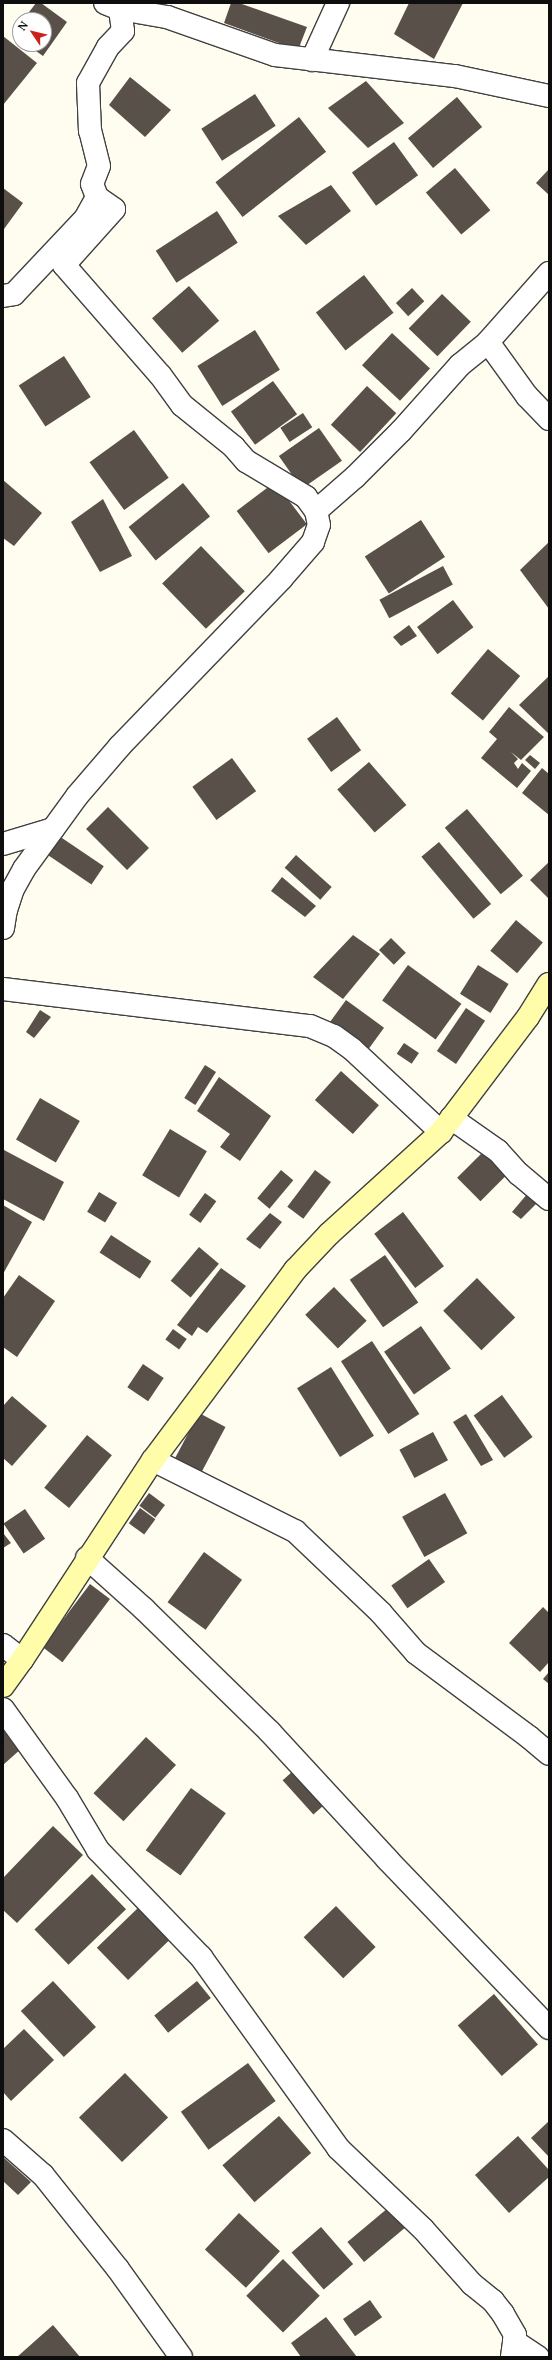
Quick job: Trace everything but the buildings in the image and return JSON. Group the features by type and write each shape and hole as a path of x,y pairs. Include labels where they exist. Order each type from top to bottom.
{"street":[{"path":"312,60 338,3"},
{"path":"112,6 167,17 275,55 455,76 548,92"},
{"path":"3,928 6,910 13,889 77,796 120,746 281,579 313,542 319,525 316,511 306,497 246,461 234,447 182,406 160,375 64,265 114,208 97,197 92,184 99,166 90,131 88,83 108,47 123,32 112,6"},
{"path":"3,296 14,294 85,219 97,197"},
{"path":"316,511 355,477 401,431 460,365 488,342 549,273"},
{"path":"488,342 527,396 549,419"},
{"path":"3,844 53,830"},
{"path":"3,1686 22,1660 87,1558 153,1460 295,1270 328,1234 446,1125 528,1017 549,984"},
{"path":"3,988 310,1026 334,1036 352,1049 446,1125 498,1151 519,1174 549,1199"},
{"path":"528,1017 549,1005"},
{"path":"153,1460 296,1531 381,1613 416,1653 529,1737 549,1754"},
{"path":"87,1558 144,1608 270,1732 387,1860 549,2028"},
{"path":"3,1645 22,1660"},
{"path":"3,1709 67,1798 98,1850 201,1957 338,2148 423,2229 472,2284 493,2301 515,2335 513,2349 538,2357"},
{"path":"3,2140 44,2175 118,2269 181,2357"}]}
